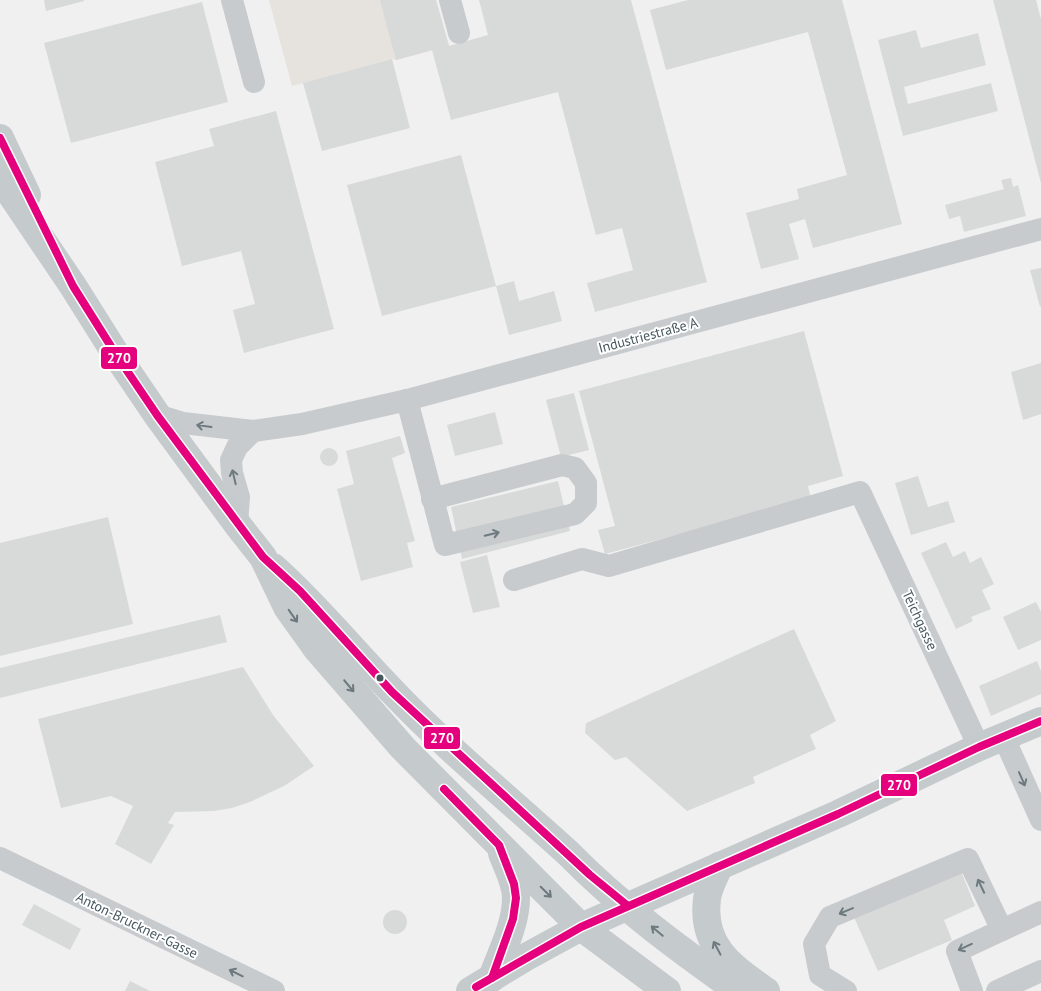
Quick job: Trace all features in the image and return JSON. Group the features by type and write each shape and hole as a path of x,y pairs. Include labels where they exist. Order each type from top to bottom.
{"main road":[{"path":"0,138 73,286"},
{"path":"0,178 157,415 263,557 300,591 392,692 590,875 671,943 738,991"},
{"path":"263,557 287,607 317,649 403,748 581,927 667,991"},
{"path":"481,984 581,927 838,814 991,742 1041,721"},
{"path":"481,984 513,919 516,898 514,884 499,845"},
{"path":"719,866 707,897 706,914 713,942 722,956 736,970 766,991"}],"street":[{"path":"232,0 254,82"},
{"path":"450,0 459,33"},
{"name":"Industriestraße A","path":"157,415 183,423 253,430 302,424 407,400 1041,229"},
{"path":"407,400 432,499 445,545 575,514 586,502 586,483 575,468 562,465 432,499"},
{"path":"237,524 239,497 232,472 231,460 237,447 253,430"},
{"name":"Teichgasse","path":"514,580 582,559 609,566 860,492 991,742 1041,820"},
{"name":"Anton-Bruckner-Gasse","path":"0,858 274,991"},
{"path":"846,991 820,975 814,944 830,918 968,859 1002,930"},
{"path":"972,991 957,951 1041,912"},
{"path":"997,991 1041,971"}],"shaded area":[{"path":"269,0 436,0 449,46 292,86"}],"building":[{"path":"44,0 84,0 84,1 46,11"},
{"path":"380,0 436,0 449,46 488,35 479,0 631,0 707,282 595,312 587,283 633,270 622,228 596,235 558,92 451,120 432,50 396,60"},
{"path":"688,0 842,0 902,224 813,248 805,219 789,224 799,259 761,269 746,213 799,199 797,189 847,175 808,32 666,70 650,10"},
{"path":"993,0 1036,0 1041,19 1041,183"},
{"path":"202,2 228,102 71,143 44,43"},
{"path":"916,30 921,48 978,33 986,65 904,87 908,104 991,83 998,111 903,136 878,40"},
{"path":"392,59 410,128 322,151 303,83"},
{"path":"276,111 334,329 244,353 233,310 255,304 241,251 182,266 155,162 214,146 209,129"},
{"path":"461,155 496,286 382,316 347,185"},
{"path":"1011,178 1013,187 1018,185 1026,216 964,232 960,216 949,219 945,205 1004,189 1001,180"},
{"path":"1041,268 1041,306 1040,307 1030,270"},
{"path":"514,281 519,301 554,291 562,321 509,335 496,286"},
{"path":"804,331 843,476 808,486 811,499 605,554 598,530 615,526 579,391"},
{"path":"1041,363 1041,414 1023,420 1011,372"},
{"path":"574,393 589,450 561,457 546,400"},
{"path":"495,412 503,444 455,456 447,425"},
{"path":"400,436 405,453 392,458 415,541 407,543 413,567 361,581 337,489 354,484 346,451"},
{"path":"325,448 333,448 338,453 336,464 325,466 320,461 320,453"},
{"path":"918,476 928,507 948,501 955,522 911,535 895,483"},
{"path":"558,481 570,531 462,559 451,507"},
{"path":"108,517 133,624 0,656 0,543"},
{"path":"946,542 953,557 965,551 970,563 981,557 994,584 982,590 991,609 971,617 973,621 956,629 921,553"},
{"path":"487,555 500,607 473,613 460,562"},
{"path":"1036,602 1041,612 1041,640 1018,650 1003,617"},
{"path":"220,615 227,642 0,698 0,668"},
{"path":"794,629 836,721 810,735 816,749 753,777 755,783 687,811 626,757 615,760 585,733 586,723"},
{"path":"1037,661 1041,671 1041,694 991,716 979,686"},
{"path":"243,667 273,715 314,766 284,786 232,808 214,811 175,812 168,823 174,825 151,864 115,844 133,806 111,796 61,808 38,719"},
{"path":"961,871 975,906 944,920 952,940 878,971 853,915"},
{"path":"34,904 81,929 70,950 22,925"},
{"path":"395,910 403,914 407,922 403,930 395,934 387,930 383,922 387,914"},
{"path":"130,981 150,991 125,991"}],"transit line":[{"name":"270","path":"0,138 73,286 157,415 263,557 300,591 392,692 590,875 628,906"},
{"name":"270","path":"476,987 581,927 838,814 979,747 1041,721"},
{"name":"270","path":"444,789 499,845 514,884 516,898 513,919 492,978"}]}
